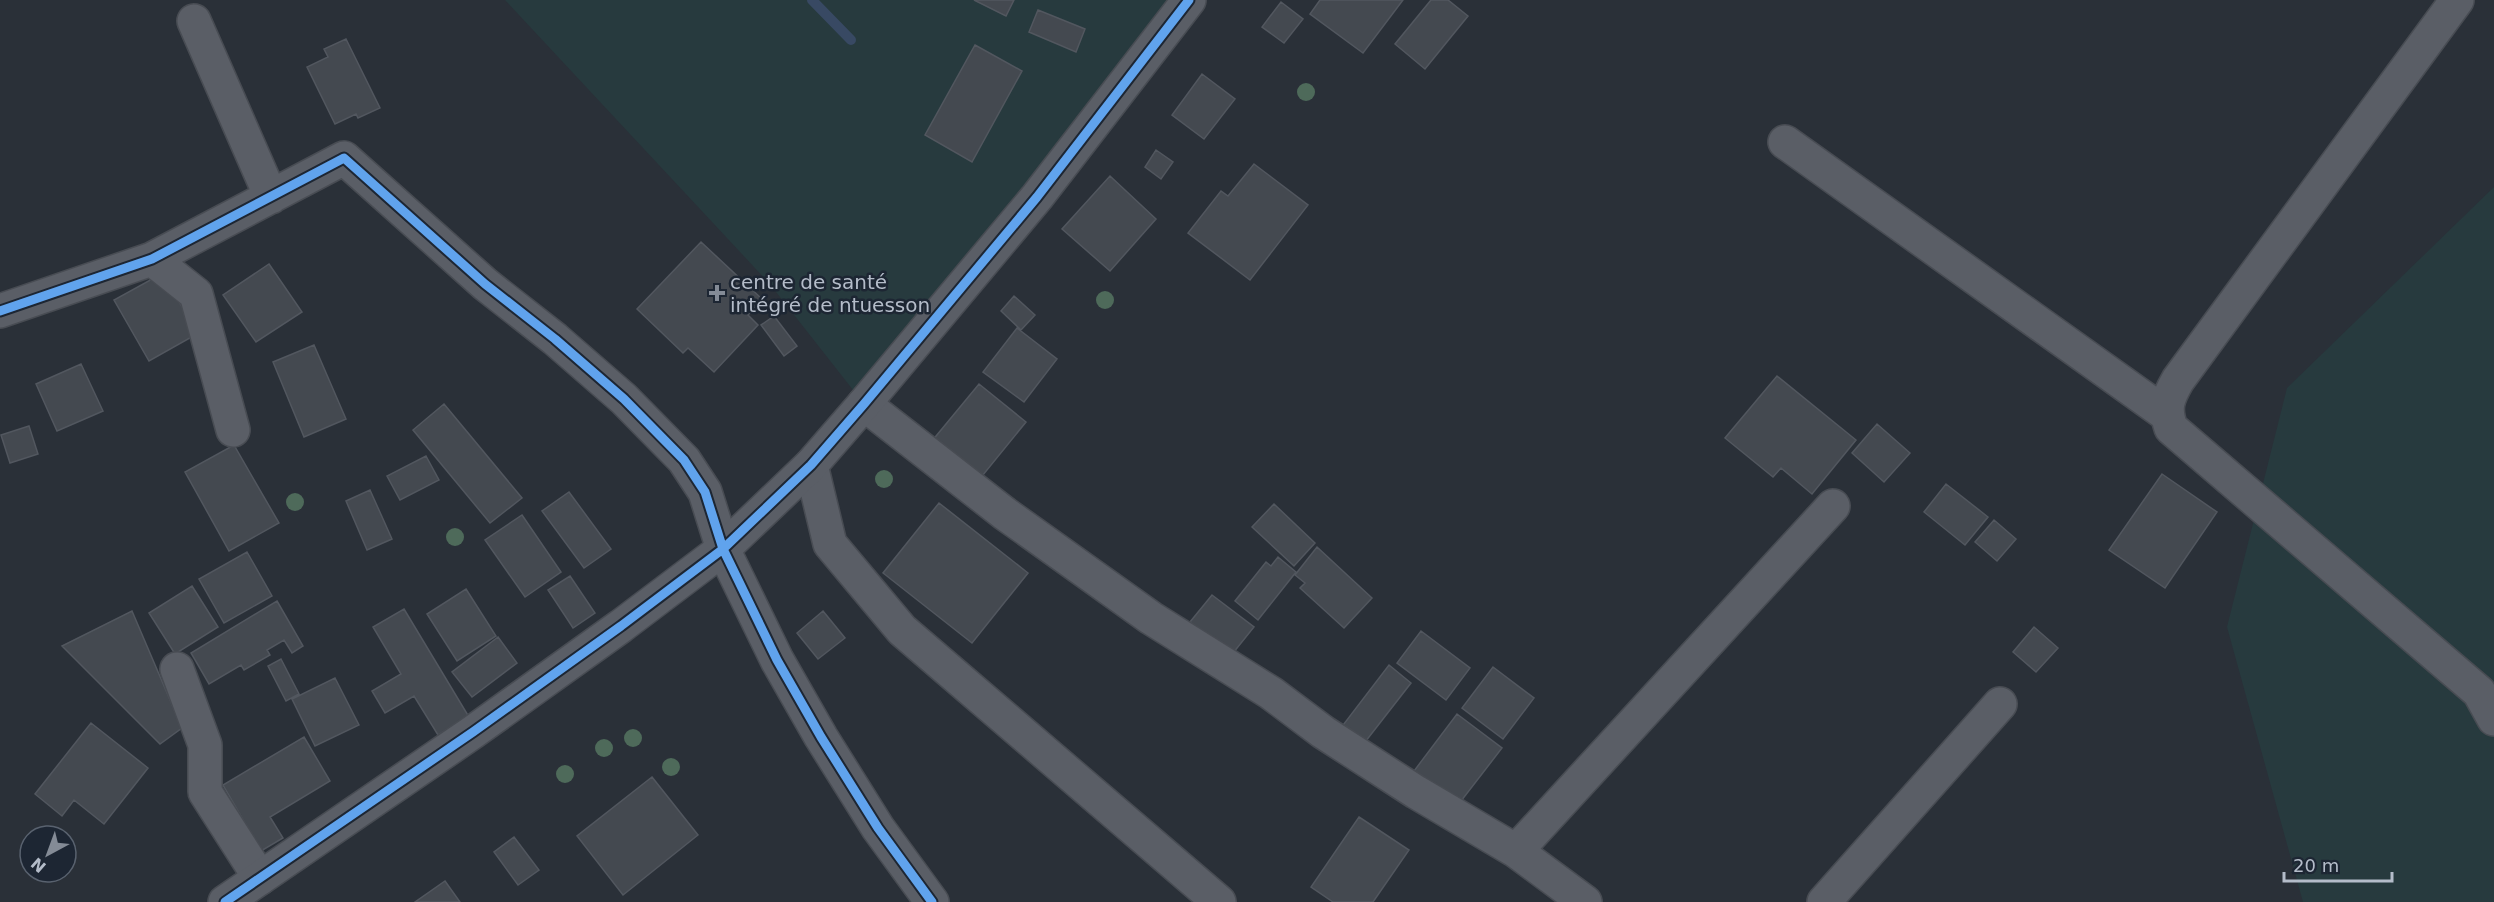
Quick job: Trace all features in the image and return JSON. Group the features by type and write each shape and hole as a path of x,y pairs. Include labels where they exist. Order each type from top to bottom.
{"street":[{"path":"225,902 473,732 621,626 723,549 811,465 864,404 1037,198 1189,0"},
{"path":"2457,0 2178,380 2169,396 2166,414 2171,428 2479,692 2494,718"},
{"path":"194,21 271,197"},
{"path":"1785,142 2166,414"},
{"path":"0,310 152,259 344,158 486,284 555,339 624,399 684,459 705,492 723,549 777,660 821,737 879,828 932,902"},
{"path":"152,259 196,294 233,430"},
{"path":"864,404 1004,513 1151,618 1271,693 1323,732 1416,792 1516,851 1585,902"},
{"path":"811,465 830,544 902,630 1219,902"},
{"path":"1516,851 1833,506"},
{"path":"177,669 205,745 205,792 260,878"},
{"path":"1824,902 2000,704"}],"green space":[{"path":"505,0 1189,0 864,404 769,283"},
{"path":"2494,187 2494,902 2303,902 2227,627 2287,388"}],"building":[{"path":"974,0 1014,0 1006,16"},
{"path":"1320,0 1403,0 1363,53 1310,14"},
{"path":"1431,0 1448,0 1468,16 1425,69 1395,44"},
{"path":"1281,2 1303,19 1284,43 1262,27"},
{"path":"1038,10 1085,29 1076,52 1029,32"},
{"path":"346,39 380,108 358,118 356,114 335,124 307,67 328,57 324,49"},
{"path":"975,45 1022,71 972,162 925,135"},
{"path":"1202,74 1235,99 1204,139 1172,115"},
{"path":"1156,150 1173,162 1161,179 1145,167"},
{"path":"1254,164 1308,205 1250,280 1188,233 1221,191 1228,196"},
{"path":"1110,176 1156,219 1110,271 1062,229"},
{"path":"701,242 762,299 748,315 758,325 714,372 688,348 683,353 637,309"},
{"path":"269,264 302,312 256,342 223,295"},
{"path":"163,273 197,334 149,361 114,300"},
{"path":"1014,296 1035,315 1021,330 1001,311"},
{"path":"774,316 797,346 784,356 761,325"},
{"path":"1017,328 1057,359 1024,402 983,372"},
{"path":"314,345 346,419 304,437 273,362"},
{"path":"81,364 103,411 57,431 36,384"},
{"path":"1777,376 1856,440 1812,494 1781,468 1773,477 1725,438"},
{"path":"979,384 1026,422 974,486 927,447"},
{"path":"444,404 522,498 490,523 413,430"},
{"path":"1877,424 1910,453 1884,482 1852,453"},
{"path":"29,426 38,454 10,463 1,435"},
{"path":"234,445 279,523 229,551 185,472"},
{"path":"426,456 439,480 400,500 387,476"},
{"path":"2162,474 2217,512 2165,588 2109,550"},
{"path":"1946,484 1988,517 1965,545 1924,512"},
{"path":"370,490 392,539 367,550 346,501"},
{"path":"569,492 611,549 584,568 542,511"},
{"path":"939,503 1028,573 972,643 883,573"},
{"path":"1274,504 1315,543 1294,566 1252,527"},
{"path":"522,515 561,572 525,597 485,540"},
{"path":"1994,520 2016,539 1997,561 1975,542"},
{"path":"1317,547 1372,598 1344,628 1300,588 1305,583 1295,575"},
{"path":"247,552 272,596 224,623 199,579"},
{"path":"1278,557 1296,572 1258,620 1235,601 1266,562 1271,566"},
{"path":"570,576 595,613 573,628 548,590"},
{"path":"192,586 218,627 175,654 149,613"},
{"path":"466,589 496,636 457,661 427,614"},
{"path":"1212,595 1254,627 1225,663 1205,635 1190,622"},
{"path":"277,601 303,646 292,653 284,640 267,650 270,655 244,670 241,665 209,684 191,653"},
{"path":"404,609 469,717 438,735 414,696 385,713 372,691 401,674 373,627"},
{"path":"132,611 182,728 160,744 62,646"},
{"path":"823,611 845,638 818,659 797,633"},
{"path":"2034,627 2058,648 2036,672 2013,652"},
{"path":"1421,631 1470,668 1446,700 1397,663"},
{"path":"498,637 517,663 472,697 452,672"},
{"path":"281,659 299,694 286,701 268,666"},
{"path":"1389,665 1411,683 1362,746 1340,729"},
{"path":"1493,667 1534,698 1503,739 1462,708"},
{"path":"335,678 359,725 315,746 292,699"},
{"path":"1457,714 1502,748 1458,805 1414,771"},
{"path":"91,723 148,768 104,824 74,800 62,816 35,794"},
{"path":"304,737 330,781 270,817 283,838 261,851 223,785"},
{"path":"652,777 698,835 623,895 577,836"},
{"path":"1359,817 1409,850 1373,902 1333,902 1311,887"},
{"path":"514,837 539,870 518,885 494,852"},
{"path":"445,881 460,902 415,902"}],"waterway":[{"path":"812,0 851,40"}],"cycle path":[{"path":"225,902 473,732 621,626 723,549 811,465 864,404 1037,197 1189,0"},
{"path":"0,311 152,259 344,158 485,284 555,339 624,399 684,460 705,492 723,549 777,660 821,737 878,828 932,902"}],"place":[{"name":"centre de santé intégré de ntuesson","path":"717,293"}]}
